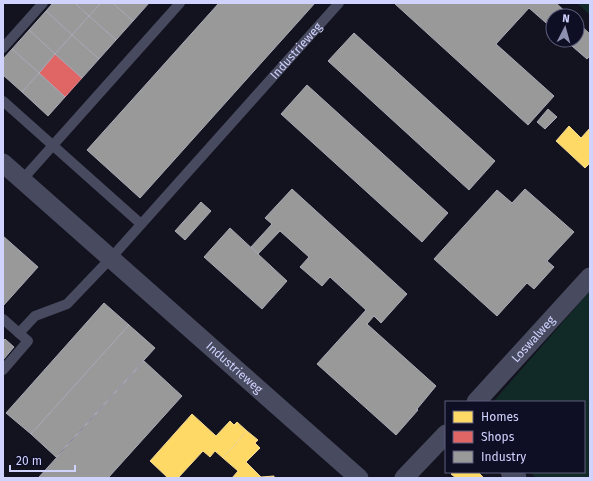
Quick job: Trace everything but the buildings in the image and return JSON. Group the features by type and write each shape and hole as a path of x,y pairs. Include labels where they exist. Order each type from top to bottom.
{"street":[{"name":"Industrieweg","path":"3,162 359,478"},
{"name":"Loswalweg","path":"477,401 590,276"},
{"path":"404,478 445,435"}],"lane":[{"path":"3,48 43,3"},
{"path":"22,180 180,3"},
{"name":"Industrieweg","path":"19,333 35,316 67,304 111,258 339,3"},
{"path":"3,101 141,224"},
{"path":"3,319 28,341 3,370"}],"green space":[{"path":"577,3 590,3 590,15 585,10 585,8 582,8"},
{"path":"590,291 590,478 536,478 531,473 585,473 585,401 494,401"}]}
